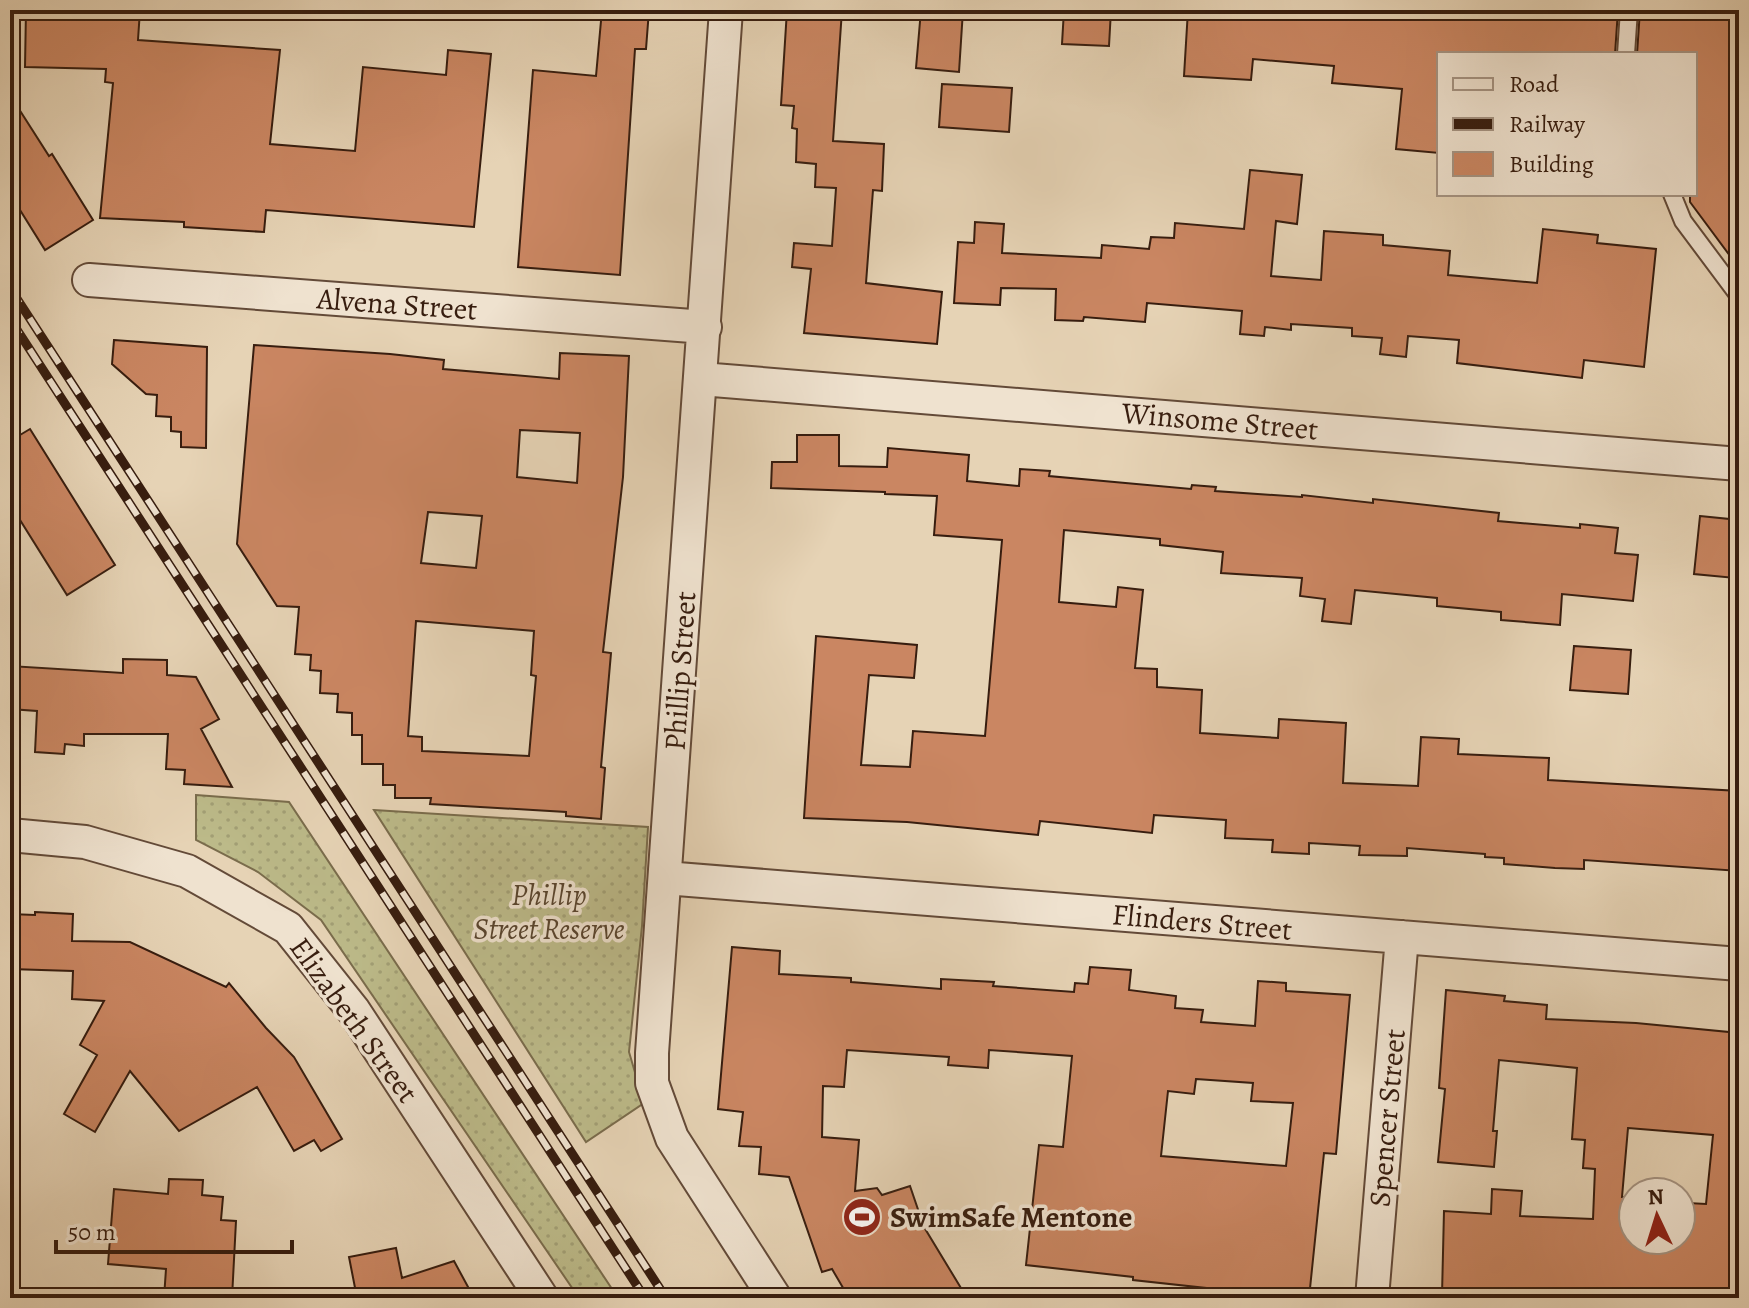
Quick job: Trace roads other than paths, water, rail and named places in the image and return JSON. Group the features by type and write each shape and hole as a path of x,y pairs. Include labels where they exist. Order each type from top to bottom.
{"street":[{"name":"Phillip Street","path":"726,10 652,1083 672,1138 775,1298"},
{"name":"Alvena Street","path":"89,280 705,327"},
{"name":"Winsome Street","path":"701,379 1739,464"},
{"name":"Elizabeth Street","path":"10,835 85,842 187,871 288,928 354,1011 542,1298"},
{"name":"Flinders Street","path":"665,878 1739,964"},
{"name":"Spencer Street","path":"1372,1298 1402,937"}],"lane":[{"path":"1626,52 1629,10"},
{"path":"1673,196 1683,221 1739,296"}],"railway":[{"path":"10,288 666,1298"},
{"path":"10,319 645,1298"}],"place":[{"name":"SwimSafe Mentone","path":"862,1217"}],"park label":[{"name":"Phillip Street Reserve","path":"549,912"}]}
